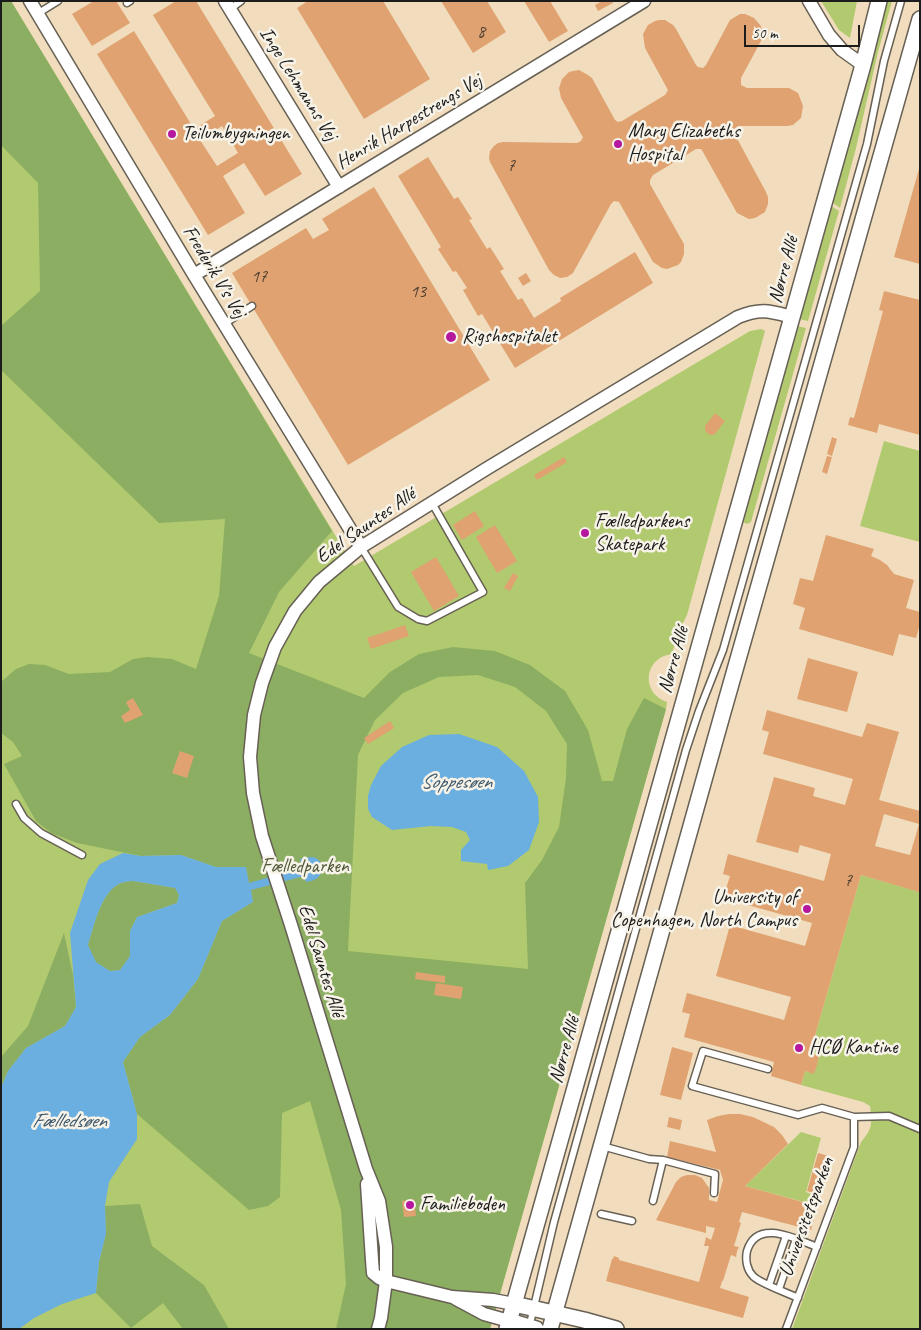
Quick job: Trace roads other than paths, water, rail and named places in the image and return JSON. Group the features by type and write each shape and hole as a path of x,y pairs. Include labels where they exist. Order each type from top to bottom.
{"street":[{"name":"Frederik V's Vej","path":"30,1 194,275 361,548"},
{"name":"Henrik Harpestrengs Vej","path":"194,275 644,1"},
{"path":"809,1 829,35 842,50 863,65"},
{"name":"Nørre Allé","path":"508,1325 863,65 879,1"},
{"name":"Inge Lehmanns Vej","path":"228,5 339,187"},
{"path":"550,1329 920,19"},
{"name":"Edel Sauntes Allé","path":"378,1329 386,1281 386,1247 379,1201 366,1169 262,836 253,793 250,757 254,715 262,683 275,647 295,611 319,582 361,548 738,317 765,310 792,317"},
{"path":"386,1281 452,1297 493,1300 534,1308 616,1329"},
{"path":"452,1297 508,1325 532,1328"}],"lane":[{"path":"37,14 58,1"},
{"path":"228,5 241,1"},
{"path":"532,1328 534,1308 554,1222 686,750 723,650 864,154 884,61 901,1"},
{"path":"224,324 252,306"},
{"path":"361,548 398,607 418,619 427,621 484,592 432,503"},
{"path":"16,804 24,818 41,833 82,855"},
{"path":"768,1069 703,1051 692,1086 798,1115 822,1108 854,1117 889,1116 920,1129"},
{"name":"Universitetsparken","path":"786,1329 854,1147 854,1117"},
{"path":"602,1146 714,1174 714,1193"},
{"path":"653,1201 663,1160"},
{"path":"602,1214 632,1221"},
{"path":"798,1298 760,1282 754,1277 746,1262 746,1254 754,1239 761,1234 770,1232 817,1246"},
{"path":"769,1285 786,1236"},
{"path":"779,1289 796,1240"}],"water":[{"name":"Soppesøen","path":"459,734 497,747 524,771 538,797 539,822 529,850 508,866 488,870 487,864 461,861 461,850 470,840 466,832 452,827 431,826 392,830 372,817 368,809 368,796 371,785 381,766 402,747 429,735"},
{"name":"Fælledsøen","path":"123,853 141,856 181,855 216,867 246,867 249,883 302,868 300,859 309,857 317,859 321,864 322,870 319,877 312,881 306,882 304,876 251,890 253,902 222,921 198,979 170,1015 140,1037 123,1062 137,1114 137,1139 109,1182 105,1206 106,1234 99,1262 96,1293 62,1304 34,1318 19,1329 1,1329 1,1088 8,1071 26,1048 65,1026 76,1007 70,933 88,880 100,864","holes":["133,881 175,888 179,895 177,903 137,917 130,931 130,956 120,970 110,971 96,962 88,945 103,901 114,887 121,883"]}],"place":[{"name":"Teilumbygningen","path":"172,134"},
{"name":"Mary Elizabeths Hospital","path":"618,144"},
{"name":"Rigshospitalet","path":"451,337"},
{"name":"Fælledparkens Skatepark","path":"585,533"},
{"name":"University of Copenhagen, North Campus","path":"807,909"},
{"name":"HCØ Kantine","path":"799,1048"},
{"name":"Familieboden","path":"410,1205"}],"park label":[{"name":"Fælledparken","path":"305,867"}]}
